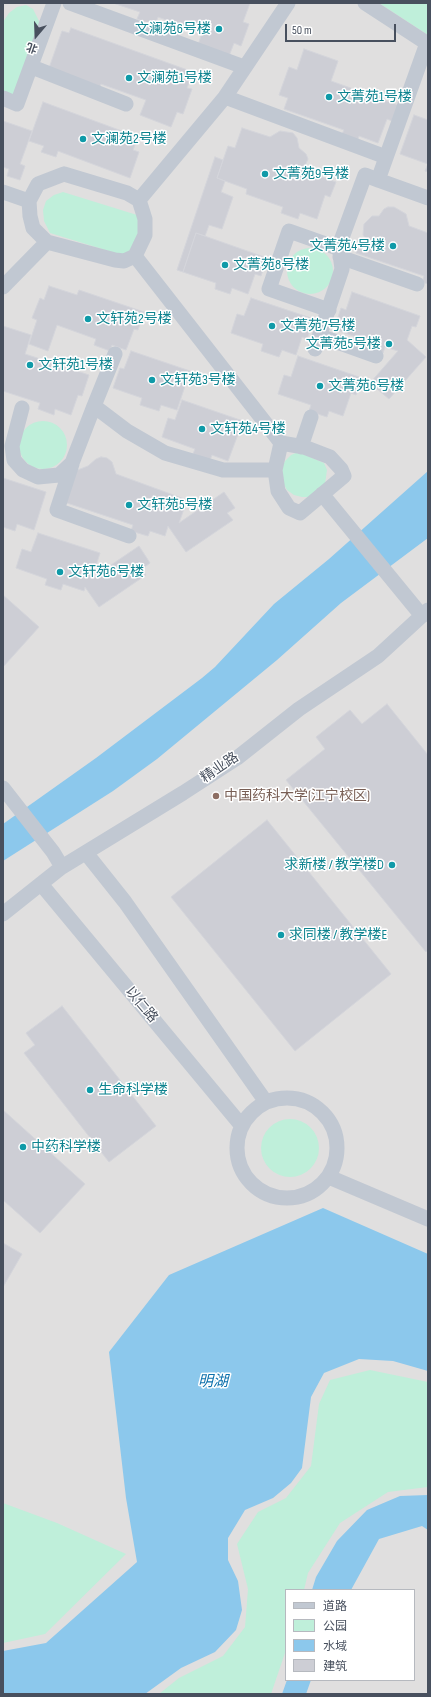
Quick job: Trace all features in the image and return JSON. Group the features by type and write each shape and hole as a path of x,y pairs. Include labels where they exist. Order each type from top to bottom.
{"street":[{"path":"3,98 17,104 32,67 54,3"},
{"path":"70,3 88,6 244,67"},
{"path":"139,200 225,97 288,3"},
{"path":"365,3 427,43 378,180"},
{"path":"32,67 126,104"},
{"path":"225,97 386,157"},
{"path":"64,174 127,193 139,200 145,219 145,235 135,256 124,261 47,242 33,228 30,216 29,201 38,184 64,174"},
{"path":"376,356 318,343 342,269 339,246 365,175 428,198"},
{"path":"3,192 29,201"},
{"path":"329,310 269,289 289,231 417,284"},
{"path":"3,286 47,242"},
{"path":"135,256 281,443 301,447 330,457 341,470 344,476 300,513 289,508 278,491 275,470 281,443"},
{"path":"115,354 72,463 57,510 129,536"},
{"path":"94,406 127,431 165,454 223,470 275,470"},
{"path":"22,408 12,446 14,460 24,470 38,477 59,475 72,463"},
{"path":"301,447 310,417"},
{"path":"322,494 338,511 398,587 425,613"},
{"name":"精业路","path":"3,914 62,867 237,758 299,709 378,656 425,613"},
{"path":"7,792 53,852 62,867"},
{"path":"86,853 125,902 266,1102"},
{"name":"以仁路","path":"41,884 242,1125"},
{"path":"283,1098 300,1099 315,1106 327,1118 335,1132 337,1147 335,1163 328,1177 317,1189 302,1196 291,1198 269,1195 254,1186 243,1174 237,1158 237,1142 242,1125 252,1112 266,1102 283,1098"},
{"path":"328,1177 428,1219"}],"shaded area":[{"name":"中国药科大学(江宁校区)","path":"3,3 428,3 428,1694 3,1694"}],"green space":[{"path":"379,3 428,3 428,35"},
{"path":"26,5 33,9 39,21 38,36 16,94 3,96 3,22 9,13 17,7"},
{"path":"63,192 137,215 142,237 125,256 50,233 44,221 43,210 46,201 54,195"},
{"path":"310,248 323,252 329,258 333,271 329,284 323,290 310,294 297,290 291,284 287,271 291,258 297,252"},
{"path":"38,421 48,421 57,425 63,431 66,436 66,454 57,465 48,469 38,469 29,465 23,459 19,450 19,440 23,431 29,425"},
{"path":"298,452 324,463 327,470 325,484 309,497 294,495 287,490 283,483 282,468 285,461 291,455"},
{"path":"290,1119 301,1121 314,1132 317,1137 319,1148 317,1159 306,1172 301,1175 290,1177 279,1175 266,1164 263,1159 261,1148 263,1137 274,1124 279,1121"},
{"path":"370,1370 428,1382 428,1487 388,1492 340,1523 308,1573 304,1589 285,1589 285,1653 271,1694 159,1694 179,1678 223,1656 245,1627 248,1589 237,1544 258,1512 286,1498 311,1466 319,1404 330,1380"},
{"path":"3,1503 57,1523 126,1554 45,1634 3,1643"}],"water":[{"path":"428,471 428,538 341,603 277,660 157,759 113,791 3,861 3,824 96,758 202,678 215,667 274,604 329,559"},
{"name":"明湖","path":"323,1208 428,1254 428,1371 393,1361 359,1359 324,1373 311,1397 302,1468 291,1483 273,1498 245,1510 228,1538 228,1560 238,1581 242,1610 236,1630 215,1652 181,1668 145,1694 3,1694 3,1651 46,1643 137,1562 126,1498 109,1352 169,1275"},
{"path":"428,1495 428,1530 422,1526 379,1539 352,1589 312,1589 316,1577 337,1541 367,1510 400,1496"},
{"path":"287,1681 311,1681 306,1694 282,1694"}],"building":[{"name":"文澜苑6号楼","path":"113,3 250,3 243,22 249,24 241,46 234,43 229,56 198,45 202,33 158,17 155,25 137,19 140,12"},
{"name":"文澜苑1号楼","path":"71,28 193,72 187,88 192,89 183,114 177,112 171,127 140,115 146,100 101,84 99,89 48,71 62,31 69,33"},
{"name":"文菁苑1号楼","path":"304,49 338,61 331,81 398,105 392,121 387,119 378,143 359,136 357,142 341,136 344,130 284,109 288,98 279,95 289,67 297,70"},
{"name":"文澜苑2号楼","path":"43,102 138,137 133,150 139,152 130,178 58,151 56,157 41,152 44,146 29,141"},
{"path":"414,115 428,120 428,164 400,154"},
{"path":"3,121 32,131 20,164 25,166 20,180 7,176 9,169 3,167"},
{"name":"文菁苑9号楼","path":"242,128 270,137 280,131 293,133 297,138 299,148 306,154 308,159 304,168 298,169 336,182 330,197 325,195 317,219 300,213 298,219 281,213 283,207 246,194 247,189 217,178 228,146 235,148"},
{"path":"215,157 223,160 217,178 225,181 221,192 233,197 222,229 209,225 205,236 196,233 183,272 177,270"},
{"path":"428,164 428,172 425,171"},
{"name":"文菁苑4号楼","path":"394,207 406,214 409,226 428,233 428,284 422,282 424,276 356,253 361,238 367,240 363,235 364,224 372,216 379,216 384,209"},
{"name":"文菁苑8号楼","path":"196,233 267,258 261,276 255,274 248,294 232,288 230,294 215,289 216,283 183,272"},
{"name":"文轩苑2号楼","path":"49,286 77,295 79,290 144,312 138,330 134,329 126,350 112,345 110,351 94,345 96,339 57,325 48,351 29,344 37,320 32,318 40,298 44,300"},
{"name":"文菁苑5号楼","path":"352,292 420,316 416,327 412,326 407,340 426,357 389,399 370,383 398,351 385,347 383,353 365,347 367,341 334,329 341,308 346,310"},
{"name":"文菁苑7号楼","path":"251,298 314,319 307,339 302,337 296,355 282,350 279,357 261,351 263,344 231,333 237,314 244,316"},
{"name":"文轩苑1号楼","path":"3,326 31,335 25,354 89,375 82,396 78,395 71,415 55,409 54,415 38,409 40,403 3,391"},
{"name":"文轩苑3号楼","path":"131,351 190,371 177,410 161,405 159,411 140,405 142,398 113,388 120,368 124,369"},
{"name":"文菁苑6号楼","path":"298,356 362,378 356,395 351,393 343,416 329,411 327,417 309,411 311,405 278,394 284,375 291,377"},
{"name":"文轩苑4号楼","path":"182,400 243,421 228,461 212,455 210,460 193,454 195,449 162,437 168,418 175,420"},
{"name":"文轩苑5号楼","path":"101,457 107,458 112,462 116,474 187,500 179,523 224,492 235,508 227,513 233,520 186,552 168,526 165,536 150,531 148,536 131,531 133,525 64,502 75,471 88,466 96,459"},
{"path":"3,478 46,492 34,530 17,524 15,531 3,527"},
{"name":"文轩苑6号楼","path":"38,533 100,553 92,578 139,546 150,563 142,569 146,575 99,607 85,587 84,591 63,584 61,590 45,585 47,579 16,568 22,549 31,552"},
{"path":"3,595 39,627 3,667"},
{"name":"求新楼 / 教学楼D","path":"387,704 428,755 428,950 426,952 286,780 325,749 316,737 350,710 362,724"},
{"name":"求同楼 / 教学楼E","path":"267,820 391,974 295,1051 171,897"},
{"name":"生命科学楼","path":"62,1006 156,1126 109,1162 24,1053 35,1045 26,1033"},
{"name":"中药科学楼","path":"3,1110 85,1184 40,1233 3,1200"},
{"path":"3,1243 22,1254 3,1287"}],"place":[{"name":"文澜苑6号楼","path":"219,29"},
{"name":"文澜苑1号楼","path":"129,78"},
{"name":"文菁苑1号楼","path":"329,97"},
{"name":"文澜苑2号楼","path":"83,139"},
{"name":"文菁苑9号楼","path":"265,174"},
{"name":"文菁苑4号楼","path":"393,246"},
{"name":"文菁苑8号楼","path":"225,265"},
{"name":"文轩苑2号楼","path":"88,319"},
{"name":"文菁苑7号楼","path":"272,326"},
{"name":"文菁苑5号楼","path":"389,344"},
{"name":"文轩苑1号楼","path":"30,365"},
{"name":"文轩苑3号楼","path":"152,380"},
{"name":"文菁苑6号楼","path":"320,386"},
{"name":"文轩苑4号楼","path":"202,429"},
{"name":"文轩苑5号楼","path":"129,505"},
{"name":"文轩苑6号楼","path":"60,572"},
{"name":"中国药科大学(江宁校区)","path":"216,796"},
{"name":"求新楼 / 教学楼D","path":"392,865"},
{"name":"求同楼 / 教学楼E","path":"281,935"},
{"name":"生命科学楼","path":"90,1090"},
{"name":"中药科学楼","path":"23,1147"}]}
